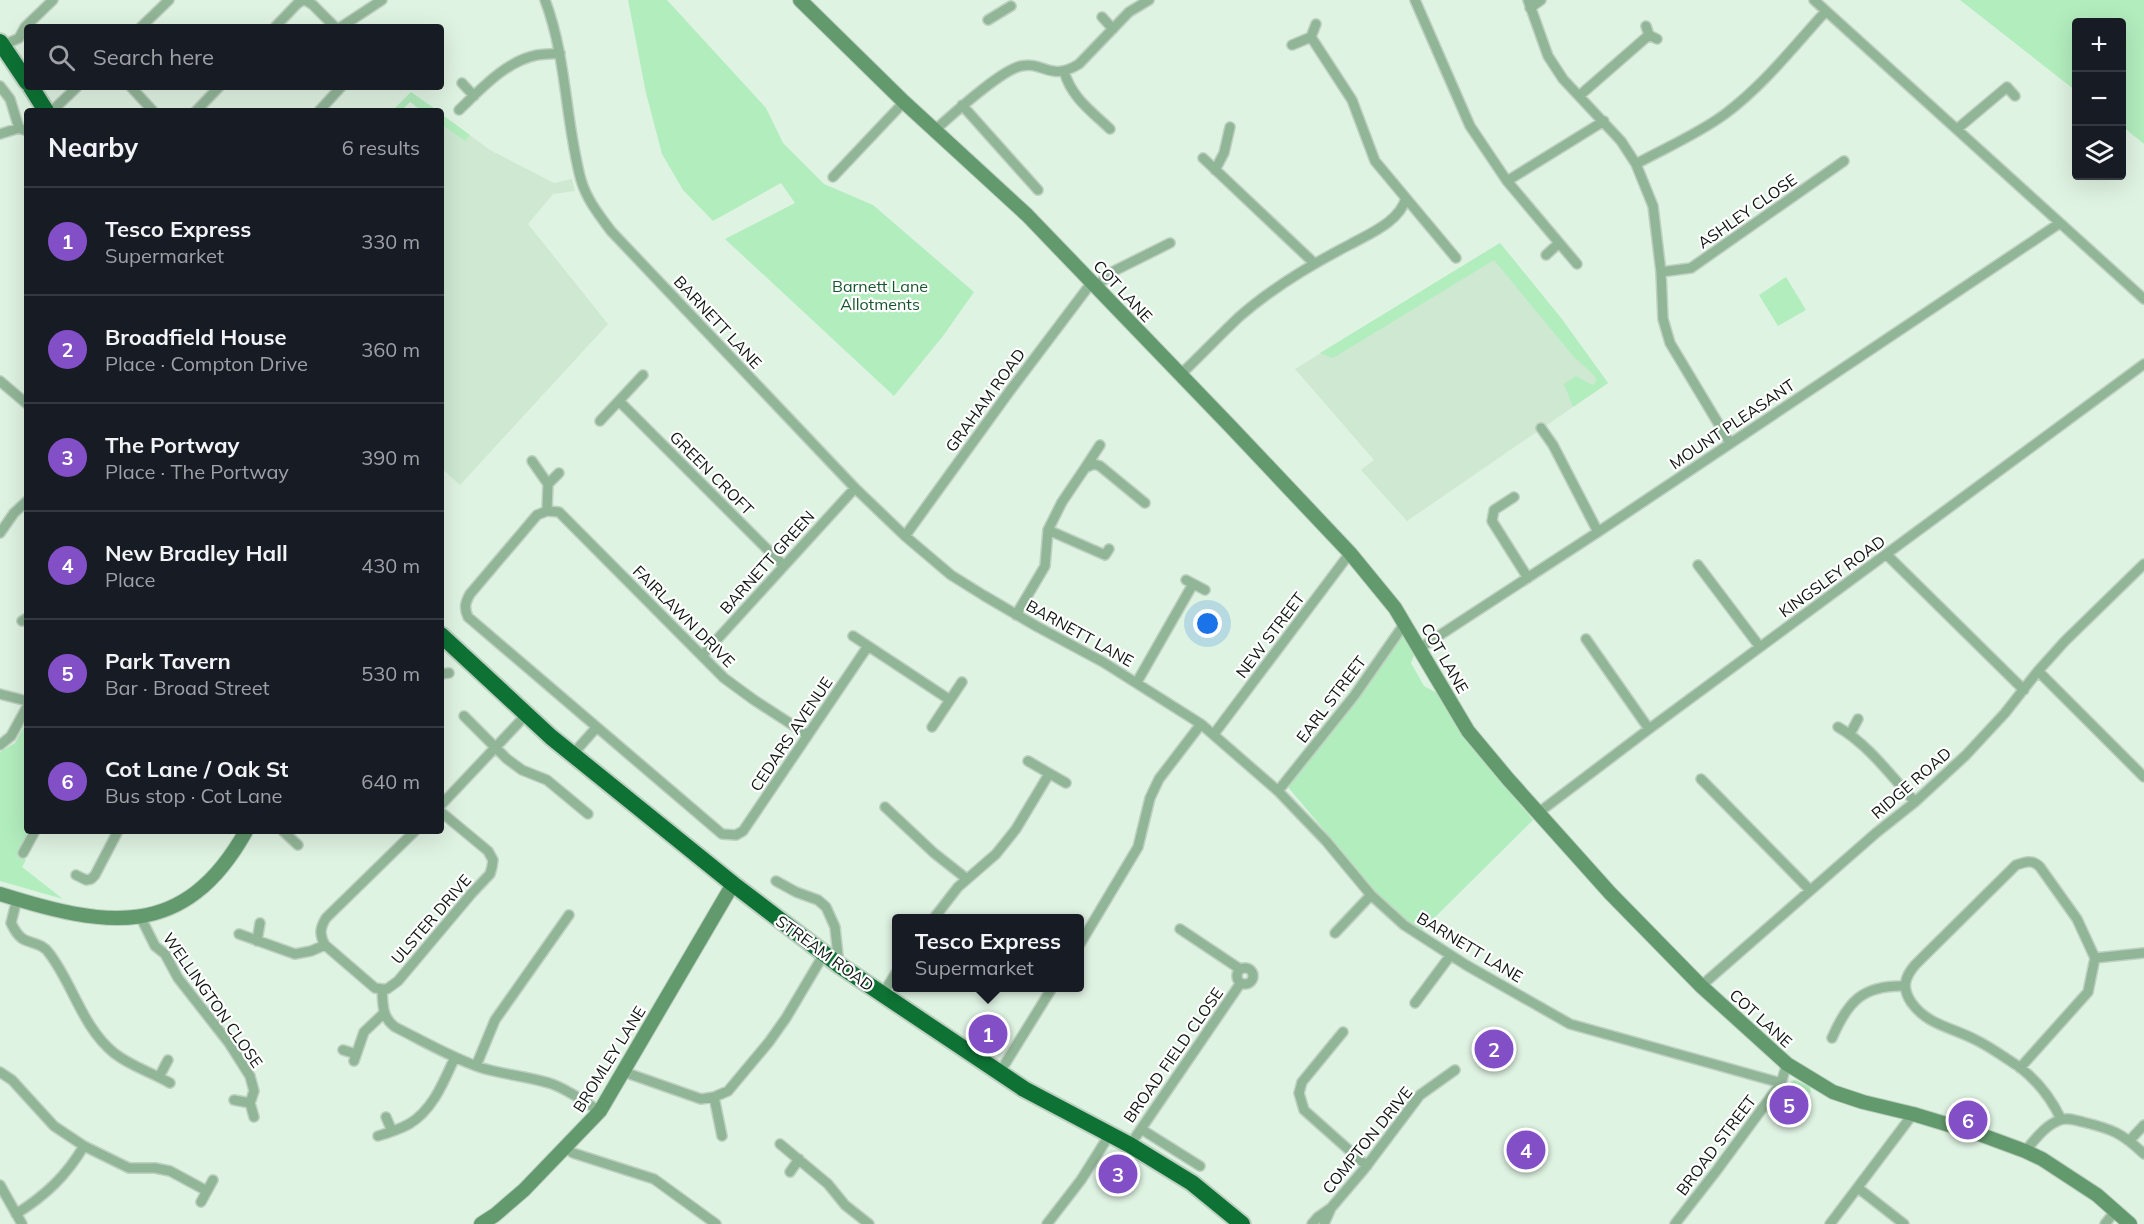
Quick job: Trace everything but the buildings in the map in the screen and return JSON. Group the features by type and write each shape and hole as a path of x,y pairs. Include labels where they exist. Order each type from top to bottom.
{"highway":[{"path":"1,44 24,78"},
{"path":"33,90 44,108"},
{"name":"STREAM ROAD","path":"444,638 572,755 824,954 1024,1089 1130,1145 1192,1184 1242,1224"}],"street":[{"path":"28,24 53,0"},
{"path":"144,24 169,0"},
{"path":"278,24 304,0 313,5 332,24"},
{"path":"346,24 382,0"},
{"name":"BARNETT LANE","path":"545,0 560,53 581,181 593,207 611,231 855,488 905,536 951,575 1016,615 1137,682 1214,734 1278,791 1326,841 1371,895 1404,924 1450,956 1570,1024 1780,1083"},
{"name":"COT LANE","path":"800,0 904,102 1027,215 1350,553 1405,623 1468,731 1610,893 1701,986 1787,1064 1833,1092 1913,1114 2025,1150 2062,1172 2116,1210 2130,1224"},
{"path":"996,0 1001,11"},
{"path":"936,129 962,105 1012,69 1030,65 1051,72 1064,71 1079,64 1129,12 1149,0"},
{"path":"1415,0 1470,126 1507,181 1577,264"},
{"path":"1541,0 1529,4 1548,56 1563,79 1622,141 1636,164 1653,206 1661,272 1663,319 1670,343 1730,443"},
{"path":"1814,0 2144,299"},
{"path":"988,20 1011,6"},
{"path":"1636,164 1725,114 1757,87 1826,11"},
{"path":"1102,17 1113,29"},
{"path":"1292,45 1311,37 1316,24"},
{"path":"1,44 19,38 24,29"},
{"path":"1579,96 1651,33"},
{"path":"1311,37 1352,100 1375,161 1456,258"},
{"path":"459,110 494,78 514,64 535,55 560,53"},
{"path":"1064,71 1067,82 1078,100 1110,129"},
{"path":"462,83 474,96"},
{"path":"0,86 10,99 23,130 0,134"},
{"path":"1957,129 2007,87 2015,96"},
{"path":"55,108 74,90"},
{"path":"134,90 150,108"},
{"path":"199,108 216,90"},
{"path":"322,108 338,90"},
{"path":"833,177 904,102"},
{"path":"962,105 1038,190"},
{"path":"1507,181 1604,120"},
{"path":"1215,170 1224,153 1230,127"},
{"path":"1203,158 1314,263"},
{"name":"ASHLEY CLOSE","path":"1661,272 1691,268 1844,161"},
{"path":"1180,375 1260,300 1314,263 1376,230 1403,210 1406,198"},
{"name":"MOUNT PLEASANT","path":"1420,648 1598,532 2060,223"},
{"name":"GRAHAM ROAD","path":"905,536 1009,392 1094,285 1112,272 1170,243"},
{"path":"1546,255 1559,243"},
{"path":"1155,249 1161,259"},
{"name":"KINGSLEY ROAD","path":"1538,813 1648,729 2144,364"},
{"path":"600,421 644,375"},
{"path":"0,381 24,401"},
{"name":"GREEN CROFT","path":"619,401 783,565"},
{"path":"1541,428 1553,445 1598,532"},
{"path":"1016,615 1045,566 1048,530 1062,502 1100,445"},
{"path":"532,461 548,484 547,511 537,515 470,594 465,612 596,728 572,755"},
{"path":"1085,468 1094,464 1100,466 1144,503"},
{"path":"548,484 559,473"},
{"name":"BARNETT GREEN","path":"702,656 855,488"},
{"path":"1514,497 1494,510 1492,521 1528,578"},
{"path":"0,533 14,513 24,504"},
{"name":"FAIRLAWN DRIVE","path":"547,511 559,512 724,678 808,735"},
{"path":"1048,530 1105,555 1109,549"},
{"name":"NEW STREET","path":"1214,734 1350,553"},
{"path":"1886,554 2024,690"},
{"name":"RIDGE ROAD","path":"1701,986 1915,802 1966,755 2065,641 2144,564"},
{"path":"1698,565 1760,647"},
{"path":"1137,682 1190,582 1205,590"},
{"name":"EARL STREET","path":"1278,791 1354,696 1405,623"},
{"path":"853,636 950,700"},
{"path":"1586,639 1648,729"},
{"name":"CEDARS AVENUE","path":"596,728 722,834 736,835 744,831 868,646"},
{"path":"2038,671 2144,777"},
{"path":"932,727 962,682"},
{"path":"0,694 24,700"},
{"path":"0,745 11,736 24,712"},
{"path":"444,802 526,715"},
{"path":"464,716 495,748 522,770 547,780 588,814"},
{"path":"1850,734 1858,719"},
{"path":"1084,937 1138,847 1150,798 1159,779 1201,724"},
{"path":"1838,727 1850,734 1875,758 1915,802"},
{"path":"1028,761 1066,783"},
{"path":"937,914 958,887 996,854 1016,829 1049,774"},
{"path":"1701,778 1810,890"},
{"path":"885,807 934,853 967,879"},
{"name":"ULSTER DRIVE","path":"381,989 387,989 398,981 490,874 493,860 488,851 444,814"},
{"path":"23,853 33,834"},
{"path":"76,875 86,880 95,875 116,834"},
{"path":"0,894 81,915 112,919 168,910 204,888 234,852 244,834"},
{"path":"287,834 298,845"},
{"path":"412,834 326,918 321,925 320,934 325,945 375,988 381,989 383,1014 388,1022 396,1027 455,1058 476,1066 498,1074 548,1083 563,1089 600,1112"},
{"path":"2020,1068 2088,992 2095,958 2077,919 2040,867 2028,861 2016,865 1915,965 1906,975 1904,986 1906,994 1925,1018 1975,1039 2020,1068 2045,1091 2054,1103 2061,1119"},
{"path":"776,880 826,906 835,927 839,965"},
{"name":"BROMLEY LANE","path":"481,1224 524,1190 600,1112 733,884"},
{"path":"1335,933 1371,895"},
{"path":"17,899 11,923 15,931 24,940 39,945 50,954 100,1038 128,1063 170,1083"},
{"path":"476,1066 495,1020 569,915"},
{"name":"WELLINGTON CLOSE","path":"140,916 155,946 165,954 178,978 229,1043 250,1076 254,1091 250,1103 254,1117"},
{"path":"257,941 260,923"},
{"path":"1180,929 1240,969"},
{"path":"239,934 295,954 325,945"},
{"path":"2095,958 2143,953"},
{"path":"624,1072 700,1099 714,1097 728,1091 786,1018 824,954"},
{"path":"1415,1003 1450,956"},
{"name":"BROAD FIELD CLOSE","path":"1240,969 1249,969 1253,976 1249,984 1240,984 1237,976 1240,969"},
{"path":"882,995 892,980"},
{"name":"BROAD FIELD CLOSE","path":"1130,1145 1240,984"},
{"path":"1832,1038 1848,1009 1865,993 1886,986 1904,986"},
{"path":"1000,1072 1049,992"},
{"path":"343,1050 355,1058 364,1032 383,1014"},
{"path":"1343,1032 1338,1047 1302,1082 1299,1093 1300,1101 1304,1110 1367,1166"},
{"path":"378,1136 409,1124 429,1105 455,1058"},
{"path":"159,1077 168,1060"},
{"path":"1780,1083 1787,1064"},
{"name":"COMPTON DRIVE","path":"1312,1224 1331,1208 1367,1166 1420,1095 1455,1070"},
{"path":"0,1072 12,1080 54,1126 84,1146 129,1168 155,1168 170,1171 207,1191"},
{"name":"BROAD STREET","path":"1675,1224 1780,1083"},
{"path":"714,1097 722,1136"},
{"path":"234,1100 250,1103"},
{"path":"1830,1224 1913,1114"},
{"path":"386,1117 392,1131"},
{"path":"2025,1150 2048,1127 2061,1119 2069,1119 2111,1129 2130,1140 2144,1154"},
{"path":"2130,1140 2144,1125"},
{"path":"1141,1129 1200,1166"},
{"path":"1047,1224 1064,1204 1110,1134"},
{"path":"780,1144 828,1184 845,1205 869,1224"},
{"path":"16,1214 40,1199 60,1180 84,1146"},
{"path":"565,1148 573,1153 654,1179 716,1224"},
{"path":"790,1172 799,1159"},
{"path":"201,1202 213,1180"},
{"path":"0,1185 22,1224"},
{"path":"1858,1188 1904,1224"},
{"name":"COMPTON DRIVE","path":"1324,1224 1331,1208"},
{"path":"2105,1224 2116,1210"}],"shaded area":[{"path":"444,116 490,150 554,183 572,179 575,191 553,194 528,224 608,324 460,485 444,471"},
{"path":"1500,243 1561,318 1608,383 1407,521 1361,470 1374,460 1295,369"}],"green space":[{"name":"Barnett Lane Allotments","path":"628,0 667,0 766,108 783,143 824,184 873,205 974,292 943,336 894,396 725,239 795,203 781,183 713,221 683,190 662,154 646,93"},
{"path":"1960,0 2144,0 2144,144 2126,129 2126,18 2072,18 2072,88"},
{"path":"411,92 434,108 418,108 410,102 404,108 395,108"},
{"path":"444,116 470,135 465,141 444,126"},
{"path":"1500,243 1561,318 1608,383 1573,407 1564,384 1576,376 1592,385 1596,382 1595,376 1574,357 1494,260 1333,358 1320,353"},
{"path":"1786,277 1806,310 1778,326 1759,295"},
{"path":"1404,634 1415,653 1411,663 1424,686 1439,694 1464,735 1533,820 1420,932 1385,903 1288,787"},
{"path":"24,726 24,834 27,834 17,854 26,860 22,867 63,899 0,881 0,752 15,743"},
{"path":"1795,1080 1810,1087 1811,1093 1788,1087"}],"place":[{"name":"Tesco Express","path":"988,1034"},
{"name":"Broadfield House","path":"1494,1049"},
{"name":"Park Tavern","path":"1789,1105"},
{"name":"Cot Lane / Oak St","path":"1968,1120"},
{"name":"New Bradley Hall","path":"1526,1150"},
{"name":"The Portway","path":"1118,1174"}]}
